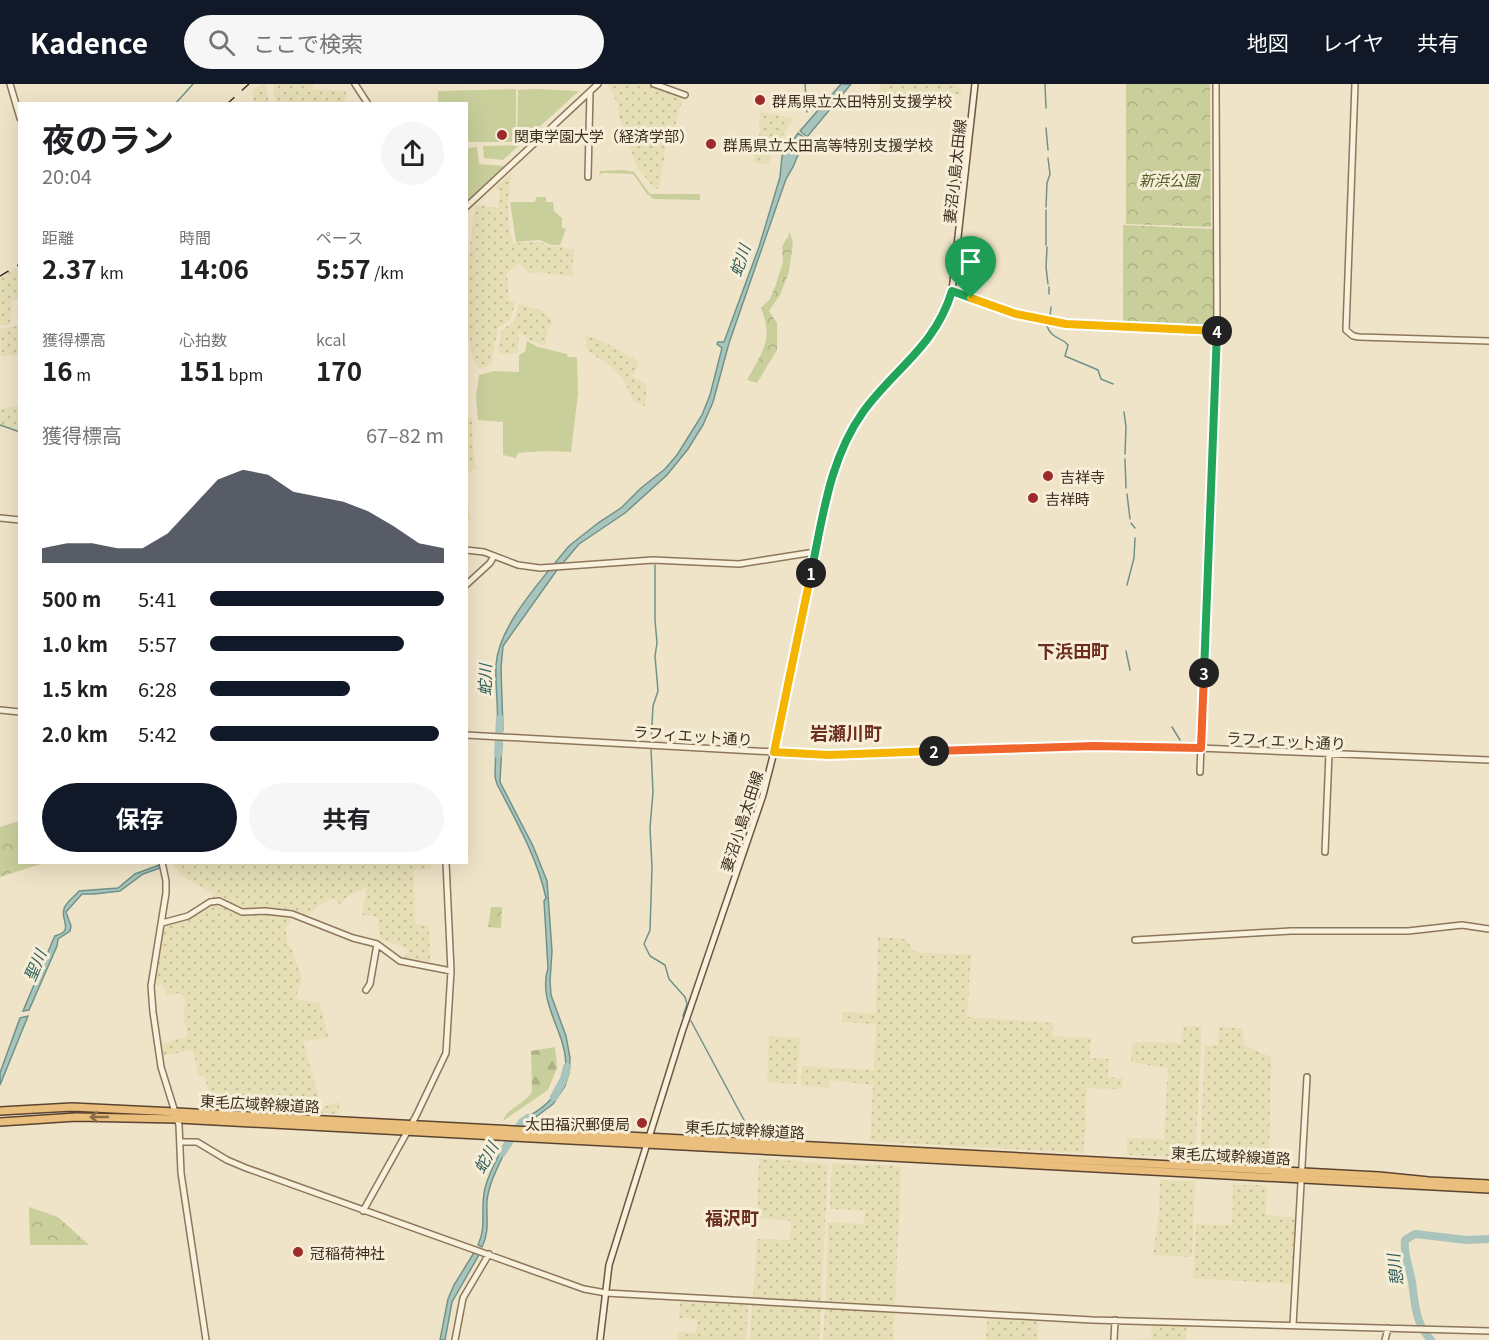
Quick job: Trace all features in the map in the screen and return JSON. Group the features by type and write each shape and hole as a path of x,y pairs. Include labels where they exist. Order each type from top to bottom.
{"highway":[{"name":"東毛広域幹線道路","path":"0,1111 72,1107 500,1137 648,1141 1303,1176 1489,1189"},
{"name":"東毛広域幹線道路","path":"0,1122 76,1117 177,1116"},
{"name":"東毛広域幹線道路","path":"410,1129 529,1131 648,1141"},
{"name":"東毛広域幹線道路","path":"1303,1176 1379,1176 1489,1184"}],"street":[{"path":"10,84 18,111"},
{"path":"355,84 367,102"},
{"path":"468,205 598,84"},
{"path":"654,84 685,95"},
{"name":"妻沼小島太田線","path":"600,1340 609,1265 682,1032 763,795 831,478 846,440 873,400 933,334 945,313 952,291 975,84"},
{"path":"1200,772 1217,331 1216,84"},
{"path":"1355,84 1346,330 1353,336 1359,337 1489,341"},
{"path":"588,177 590,92"},
{"path":"952,291 1016,314 1066,324 1217,331"},
{"path":"0,519 18,520"},
{"path":"468,550 484,552 518,565 544,568 653,560 739,564 815,552"},
{"path":"468,583 490,563 494,556"},
{"path":"0,710 18,712"},
{"name":"ラフィエット通り","path":"468,735 847,755 1094,746 1489,760"},
{"path":"1325,852 1329,753"},
{"path":"162,864 166,881 152,1000 161,1067 177,1116 183,1190 206,1340"},
{"path":"363,1211 410,1129 446,1053 452,970 446,864"},
{"path":"162,923 188,916 210,902 219,901 242,912 265,911 292,914 353,938 377,944 400,961 452,970"},
{"path":"1135,940 1291,931 1408,931 1462,925 1489,929"},
{"path":"366,990 370,984 377,944"},
{"path":"1293,1325 1307,1077"},
{"path":"180,1142 197,1142 227,1160 246,1168 584,1289 606,1293 1115,1320 1489,1331"},
{"path":"455,1340 464,1295 488,1253"},
{"path":"1114,1340 1115,1320"},
{"path":"1385,1340 1388,1328"}],"shaded area":[{"path":"261,84 266,84 269,102 254,102 252,91"},
{"path":"273,84 313,84 313,89 346,91 345,102 275,102"},
{"path":"607,84 647,84 683,96 674,130 666,146 659,189 654,188 637,167 619,117 619,106"},
{"path":"881,84 958,84 962,94 913,96 879,93"},
{"path":"760,111 794,119 772,151 769,164 754,163 754,143 759,143"},
{"path":"511,173 508,204 509,230 514,243 541,242 547,246 560,246 574,250 572,276 536,272 530,274 519,263 507,273 509,300 515,303 510,320 498,328 491,365 480,369 473,359 468,334 468,263 475,205 498,208 500,191 495,188"},
{"path":"18,267 18,300 12,300 10,325 0,325 0,278"},
{"path":"519,304 542,311 553,321 548,329 545,346 529,340 519,331 518,353 498,354 502,330 514,322"},
{"path":"18,326 18,355 1,356 0,329"},
{"path":"585,335 600,340 637,360 638,364 632,376 647,385 645,406 633,401 626,384 614,369 587,350"},
{"path":"18,405 18,432 0,425 0,409"},
{"path":"468,418 472,418 473,454 477,469 468,471"},
{"path":"173,864 431,864 431,870 414,870 415,924 429,926 430,962 404,958 409,949 380,939 378,917 362,915 367,887 348,896 340,904 333,898 306,917 291,911 290,923 286,928 287,944 292,949 302,979 295,999 319,1003 329,1038 303,1041 321,1107 340,1102 338,1114 298,1111 295,1097 236,1099 235,1108 212,1107 205,1076 197,1076 197,1065 192,1050 163,1056 162,1044 188,1036 184,1021 185,997 177,993 168,996 162,985 155,986 165,926 200,912 211,904 214,894 181,875"},
{"path":"878,937 905,939 914,951 920,953 971,954 967,1017 1053,1023 1052,1036 1091,1038 1090,1058 1109,1059 1108,1077 1123,1078 1122,1089 1087,1088 1084,1153 870,1141 873,1085 830,1080 829,1088 801,1086 802,1066 874,1070 876,1024 842,1022 842,1012 876,1013"},
{"path":"1184,1026 1202,1026 1195,1158 1127,1155 1126,1138 1164,1139 1168,1068 1131,1062 1133,1042 1181,1043"},
{"path":"1219,1027 1242,1028 1244,1045 1271,1057 1269,1163 1200,1158 1205,1046 1218,1045"},
{"path":"769,1036 800,1038 797,1084 767,1082"},
{"path":"759,1158 828,1164 821,1303 753,1299 757,1239 790,1240 791,1221 757,1218"},
{"path":"832,1163 901,1166 895,1307 826,1304 828,1222 863,1224 866,1210 830,1209"},
{"path":"1160,1180 1195,1181 1192,1257 1153,1255 1159,1211"},
{"path":"1233,1185 1267,1185 1266,1215 1297,1218 1293,1284 1193,1278 1196,1224 1232,1225"},
{"path":"680,1302 748,1305 746,1340 677,1340 678,1332 696,1333 698,1319 679,1318"},
{"path":"752,1304 821,1308 819,1340 750,1340"},
{"path":"825,1309 895,1311 893,1340 823,1340"},
{"path":"987,1319 1038,1320 1038,1340 986,1340"},
{"path":"1152,1324 1187,1325 1186,1340 1116,1340 1151,1339"}],"green space":[{"name":"新浜公園","path":"1126,84 1210,84 1211,227 1126,224"},
{"path":"516,89 516,142 468,142 468,102 438,102 438,91"},
{"path":"518,90 579,91 503,160 484,158 483,146 517,145"},
{"path":"477,147 479,164 504,166 468,200 468,148"},
{"path":"600,171 634,172 650,194 700,194 700,200 654,199 647,194 633,174 603,173 599,175"},
{"path":"536,197 546,197 546,202 553,202 554,211 562,218 562,228 566,229 560,245 551,245 540,240 516,242 510,202 535,202"},
{"path":"1123,225 1213,229 1213,327 1123,323"},
{"path":"789,231 793,242 789,272 780,295 769,311 777,323 777,350 757,383 747,380 761,353 766,337 765,319 761,308 770,299 776,284 783,262 782,247 788,238"},
{"path":"527,341 538,347 567,354 568,357 577,357 578,394 571,452 518,453 516,458 503,455 503,422 478,420 476,397 479,375 494,371 519,372 519,355 525,352"},
{"path":"18,821 18,864 41,864 0,877 0,827"},
{"path":"491,907 502,907 501,928 488,927"},
{"path":"555,1047 557,1068 548,1090 503,1121 508,1113 532,1091 531,1051"},
{"path":"29,1207 58,1217 89,1245 30,1245"}],"water":[{"path":"841,84 851,84 807,137 800,131"},
{"path":"798,133 805,138 786,179 729,343 713,402 703,425 688,449 667,475 625,513 579,544 563,563 554,564 569,546 621,508 665,469 677,455 702,415 710,395 722,348 717,344 724,342 759,247 780,177 782,156"},
{"path":"549,570 557,570 503,646 501,668 503,730 497,730 496,665 498,652 516,614"},
{"path":"496,742 502,743 500,782 533,846 547,881 552,951 551,995 566,1036 570,1058 565,1086 553,1104 525,1125 516,1125 550,1100 562,1083 566,1067 560,1034 548,1002 544,901 546,898 532,854 497,784 495,777"},
{"path":"159,865 160,868 143,874 120,891 82,894 66,912 71,926 70,931 58,939 29,1010 23,1011 55,936 61,934 66,928 63,913 68,902 79,891 118,888 135,874"},
{"path":"28,1016 0,1085 0,1073 20,1018"},
{"path":"505,1143 509,1143 488,1194 487,1230 482,1247 478,1245 482,1231 485,1188 491,1170"},
{"path":"475,1251 480,1253 452,1302 445,1340 440,1340 448,1299"}],"waterway":[{"path":"177,102 193,84"},
{"path":"805,84 807,112"},
{"path":"1045,84 1046,108"},
{"path":"1046,128 1048,150"},
{"path":"1046,207 1047,183 1050,174 1048,158"},
{"path":"1046,210 1046,245"},
{"path":"1047,247 1048,284"},
{"path":"1049,287 1049,294"},
{"path":"1050,317 1051,307"},
{"path":"1047,326 1054,336 1068,345 1065,356 1098,370 1101,379 1113,384"},
{"path":"1124,412 1125,454"},
{"path":"0,425 18,431"},
{"path":"1125,459 1126,488"},
{"path":"1127,494 1130,519"},
{"path":"1131,523 1135,528"},
{"path":"1127,585 1134,558 1135,538"},
{"path":"651,743 653,706 658,691 655,656 657,643 655,565"},
{"path":"1126,651 1130,670"},
{"name":"蛇川","path":"498,754 500,719"},
{"path":"1172,727 1180,740"},
{"path":"651,748 653,792 650,828 652,867 650,930 644,944 650,956 665,965 669,979 685,997 687,1004 683,1016"},
{"path":"691,1021 752,1135"},
{"name":"蛇川","path":"554,1097 564,1079 567,1067"},
{"name":"蛇川","path":"502,1153 522,1122 528,1118"},
{"name":"憩川","path":"1431,1340 1422,1327 1417,1313 1405,1240 1415,1234 1467,1240 1489,1239"}],"railway":[{"path":"229,102 249,84"},
{"path":"0,276 18,265"}],"place":[{"name":"群馬県立太田特別支援学校","path":"760,100"},
{"name":"関東学園大学（経済学部）","path":"502,135"},
{"name":"群馬県立太田高等特別支援学校","path":"711,144"},
{"name":"吉祥寺","path":"1048,476"},
{"name":"吉祥時","path":"1033,498"},
{"name":"太田福沢郵便局","path":"642,1123"},
{"name":"冠稲荷神社","path":"298,1252"}],"district":[{"name":"下浜田町","path":"1073,650"},
{"name":"岩瀬川町","path":"846,732"},
{"name":"福沢町","path":"732,1217"}],"route":[{"path":"952,291 971,298 1016,314 1066,324 1217,331 1201,748 1094,746 829,755 774,752 823,511 839,455 864,411 933,334 942,319 952,291"}],"water label":[{"name":"聖川","path":"34,965"}]}
